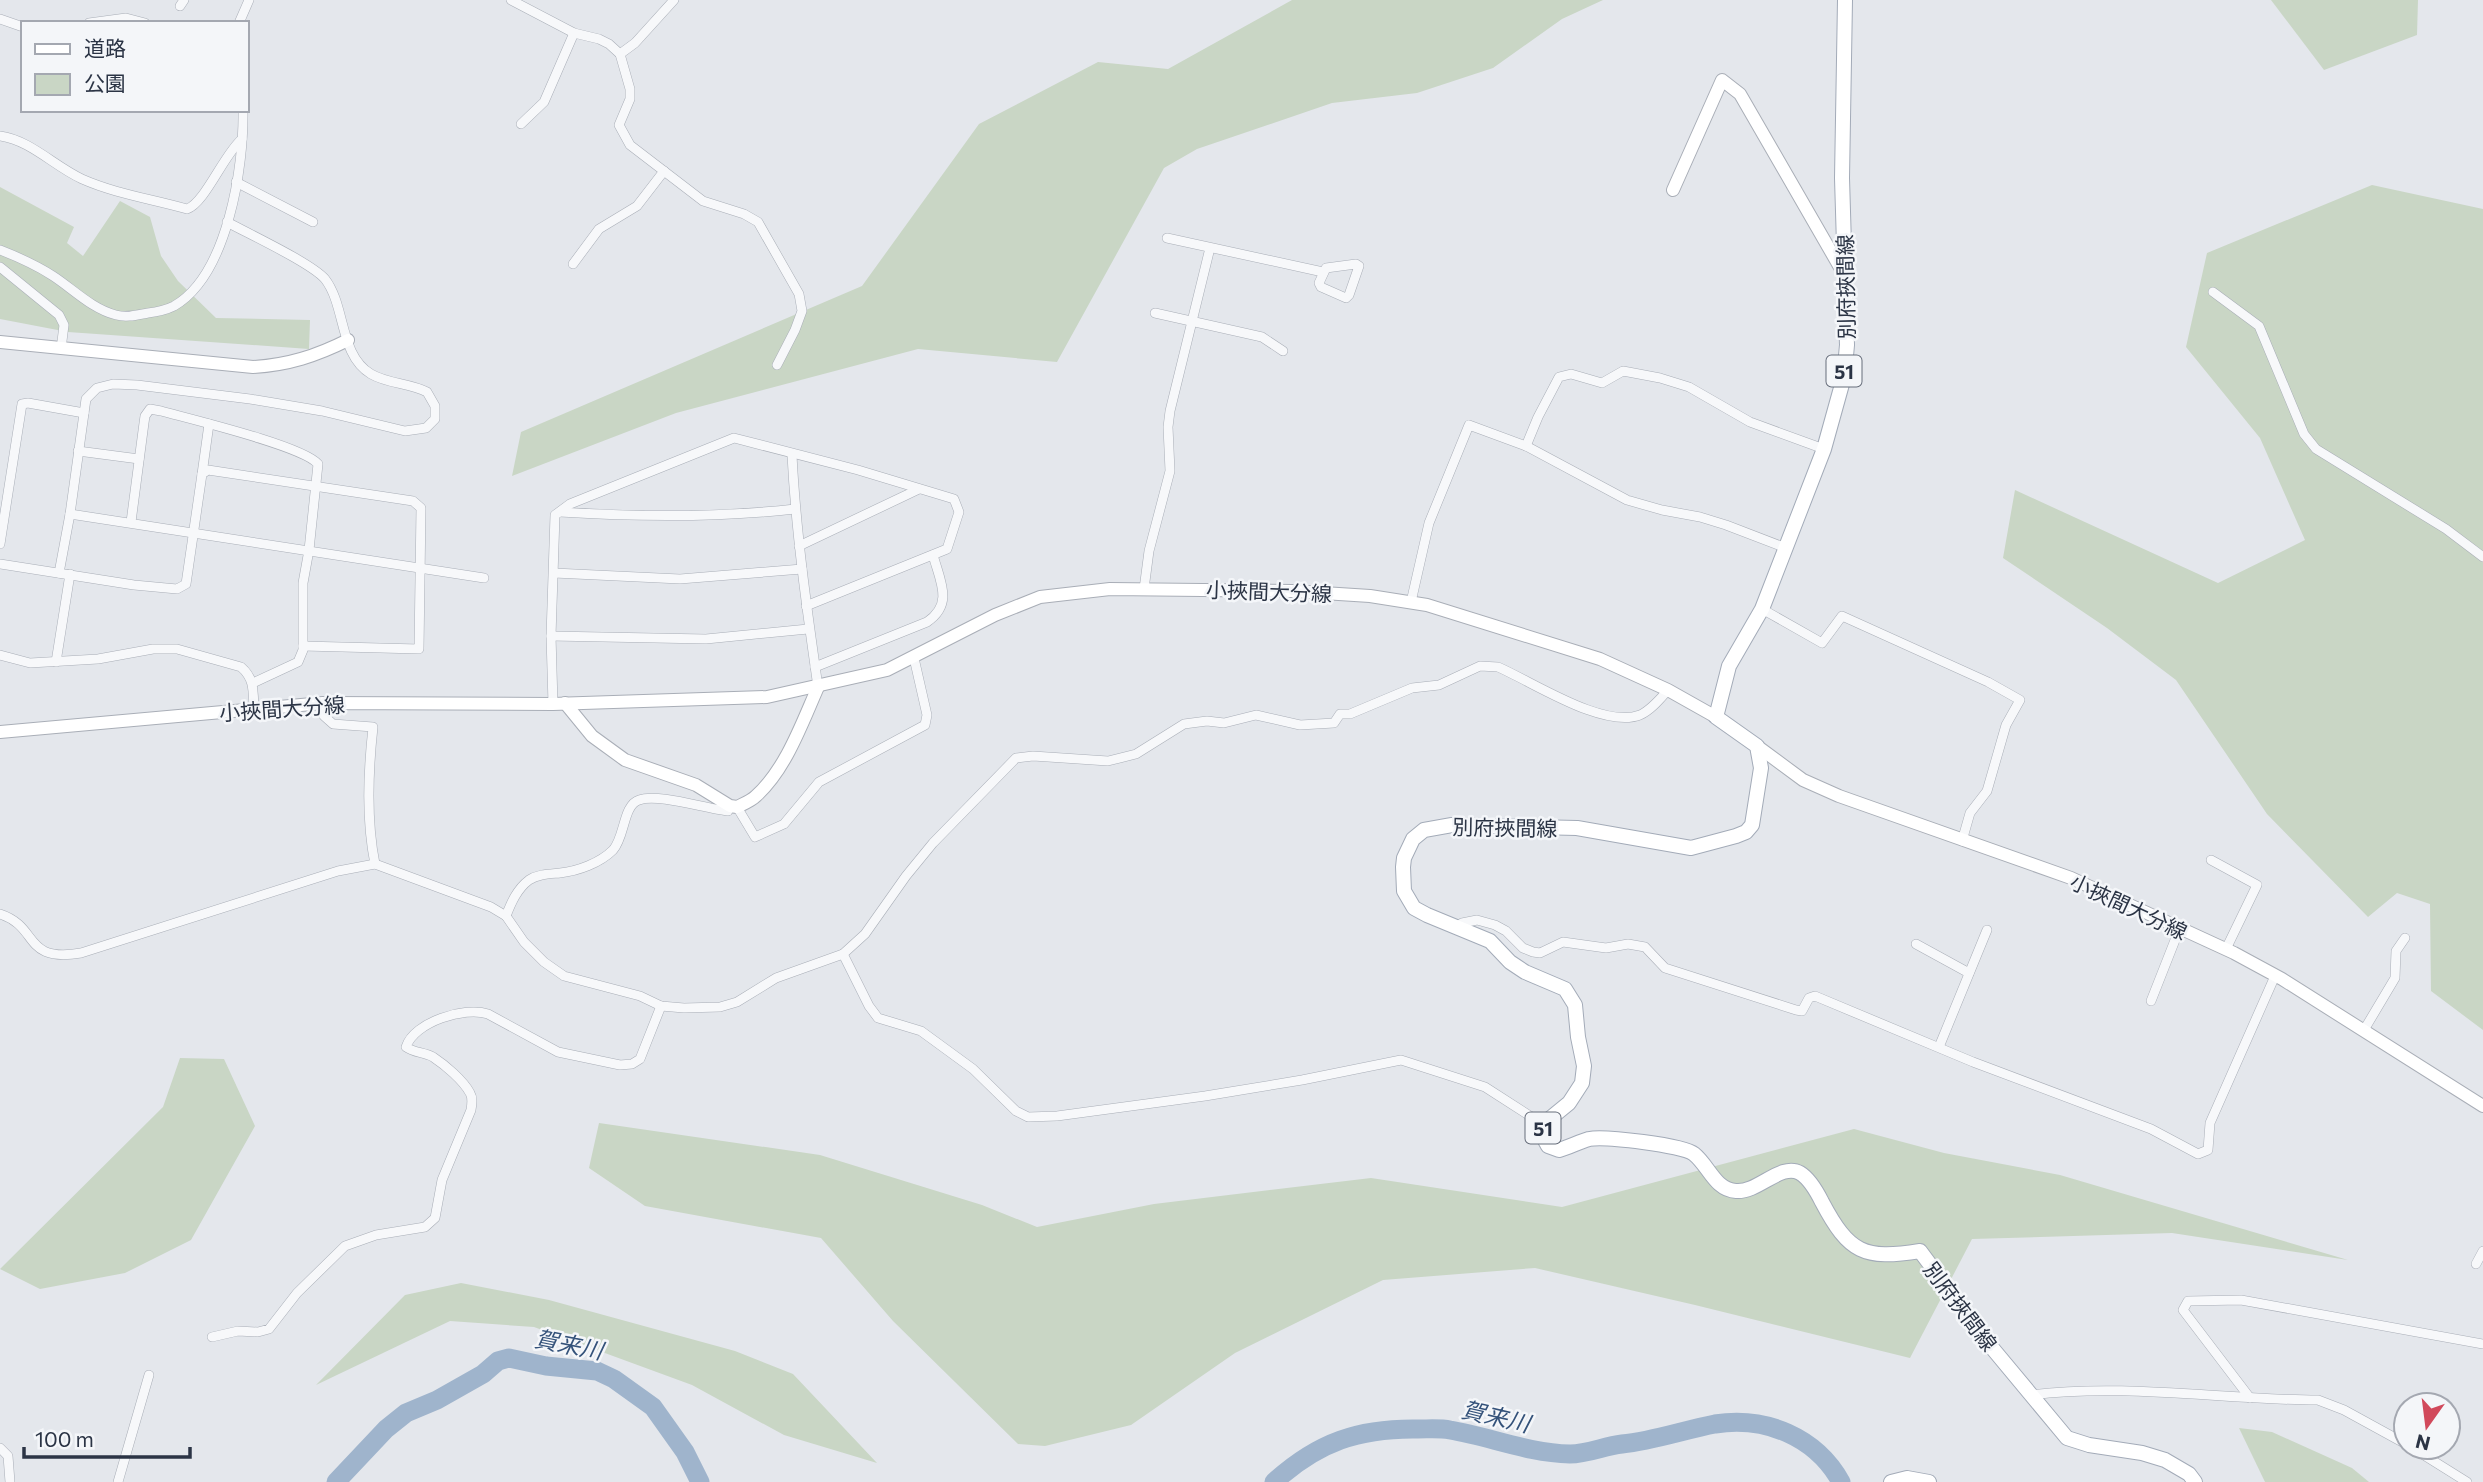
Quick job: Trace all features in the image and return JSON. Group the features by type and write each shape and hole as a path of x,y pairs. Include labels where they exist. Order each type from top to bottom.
{"main road":[{"name":"別府挾間線","path":"1716,716 1731,659 1746,640 1762,609 1824,449 1838,404 1845,369 1847,345 1842,178 1845,0"},
{"path":"1673,190 1722,80 1740,94 1845,276"},
{"path":"0,342 253,367 282,365 306,359 348,340"},
{"name":"小挾間大分線","path":"0,733 323,703 559,704 766,697 887,670 995,615 1040,597 1084,590 1144,589 1292,591 1370,596 1427,605 1600,659 1668,690 1716,716"},
{"path":"559,704 592,736 625,760 696,785 734,806 755,797 772,777 818,687"},
{"path":"1716,716 1757,746"},
{"name":"別府挾間線","path":"1757,746 1761,768 1752,825 1737,836 1703,846 1686,847 1577,828 1452,825 1424,830 1413,839 1404,858 1406,895 1417,910 1490,942 1510,962 1525,972 1560,986 1575,1004 1584,1066 1582,1083 1569,1103 1544,1125 1544,1141 1553,1149 1559,1150 1589,1139 1604,1138 1691,1151 1721,1186 1732,1191 1743,1192 1786,1171 1797,1171 1806,1177 1818,1193 1835,1226 1854,1246 1886,1256 1920,1251 1993,1349 2067,1438 2165,1460 2189,1474 2195,1482"},
{"name":"小挾間大分線","path":"1757,746 1815,785 1962,841 2071,878 2225,949 2364,1030 2483,1107"},
{"path":"1891,1482 1907,1478 1929,1482"}],"street":[{"path":"240,21 249,0"},
{"path":"511,0 574,33 599,38 609,44 620,54 630,89 630,99 619,125 630,145 703,201 744,214 758,222 799,294 802,311 777,365"},
{"path":"620,54 635,43 674,0"},
{"path":"104,21 126,18 137,21"},
{"path":"0,19 21,26"},
{"path":"521,124 544,102 574,33"},
{"path":"0,250 41,268 106,312 130,317 172,307 184,298 206,272 228,222 242,139 243,112"},
{"path":"0,136 21,142 61,168 109,190 187,209 197,204 228,154 242,139"},
{"path":"573,264 599,229 637,206 664,171"},
{"path":"236,182 313,222"},
{"path":"59,573 86,399 97,388 113,384 137,384 250,399 322,411 405,431 418,430 432,424 435,419 433,398 428,392 370,373 354,356 324,278 228,222"},
{"path":"1167,238 1323,272"},
{"path":"1144,589 1149,551 1170,471 1168,426 1210,248"},
{"path":"1356,264 1359,266 1346,298 1321,287 1319,283 1323,272 1326,268 1356,264"},
{"path":"0,267 59,315 64,325 61,349"},
{"path":"2213,292 2259,326 2304,433 2316,449 2446,529 2483,557"},
{"path":"1155,313 1262,337 1283,351"},
{"path":"1526,446 1559,377 1571,374 1602,383 1623,372 1660,378 1689,387 1750,422 1824,449"},
{"path":"0,544 22,404 84,413"},
{"path":"131,522 145,416 150,409 292,449 318,464 303,583 303,646 298,662 253,683"},
{"path":"0,564 134,585 177,589 186,584 209,424"},
{"path":"1411,602 1429,523 1469,425 1526,446 1627,500 1700,517 1786,548"},
{"path":"559,704 551,636 555,515 570,504 734,438 858,470 954,499 958,512 947,549 806,606"},
{"path":"78,450 139,459"},
{"path":"792,455 794,509 808,629 818,687"},
{"path":"202,474 208,470 317,486 412,501 421,508 419,649 303,646"},
{"path":"799,546 919,489"},
{"path":"559,512 640,517 750,514 794,509"},
{"path":"70,514 484,578"},
{"path":"815,667 936,616 943,604 944,595 933,555"},
{"path":"554,573 680,579 802,569"},
{"path":"56,662 71,574"},
{"path":"1762,609 1822,643 1842,617 1988,682 2020,700 2006,725 1987,791 1970,813 1962,841"},
{"path":"551,636 706,639 808,629"},
{"path":"0,655 30,663 99,659 153,649 177,649 241,667 253,683 254,710"},
{"path":"506,916 519,890 528,881 542,875 564,873 606,856 619,843 629,807 638,800 654,799 728,811 734,806 755,837 784,824 819,782 925,725 927,715 915,658"},
{"path":"0,914 14,919 42,951 60,957 81,953 338,871 375,864 491,907 506,916 524,942 544,962 564,976 640,996 661,1006 720,1007 737,1002 776,978 844,954 864,934 933,843 1016,758 1033,755 1108,761 1136,754 1184,724 1207,721 1224,723 1256,716 1300,724 1334,723 1340,714 1350,714 1412,688 1439,685 1480,666 1498,667 1599,715 1621,718 1639,716 1649,710 1668,690"},
{"path":"323,703 324,716 333,724 373,727 368,773 371,843 375,864"},
{"path":"2211,860 2257,886 2225,949"},
{"path":"1456,927 1477,920 1495,925 1506,931 1523,948 1540,953 1563,942 1606,948 1628,944 1645,947 1665,968 1796,1010 1802,1011 1810,998 1815,996 1938,1047 2151,1129 2198,1154 2208,1150 2210,1123 2275,976"},
{"path":"1938,1047 1987,930"},
{"path":"2151,1001 2179,930"},
{"path":"2364,1030 2395,978 2396,951 2405,938"},
{"path":"1916,944 1969,973"},
{"path":"844,954 869,1006 878,1017 921,1031 974,1069 1016,1111 1028,1117 1205,1096 1401,1060 1485,1087 1544,1125"},
{"path":"212,1337 238,1331 258,1332 269,1329 298,1293 345,1246 376,1235 425,1227 435,1218 442,1180 471,1110 472,1101 471,1094 433,1057 406,1047 415,1032 458,1012 477,1010 558,1052 620,1065 632,1064 639,1059 661,1006"},
{"path":"2476,1264 2483,1251"},
{"path":"2250,1398 2183,1310 2188,1301 2241,1300 2483,1343"},
{"path":"118,1482 149,1375"},
{"path":"2031,1395 2130,1392 2318,1400 2344,1410 2392,1436"},
{"path":"0,1448 8,1456 10,1482"},
{"path":"2433,1461 2467,1482"}],"green space":[{"path":"1292,0 1603,0 1562,19 1493,68 1417,93 1332,103 1197,149 1164,168 1057,362 918,349 676,413 512,476 521,432 862,286 979,124 1098,62 1168,69"},
{"path":"2271,0 2418,0 2417,35 2324,70"},
{"path":"2372,185 2483,209 2483,1030 2431,991 2430,904 2397,893 2368,917 2267,814 2176,680 2107,628 2003,558 2015,490 2218,583 2305,540 2260,438 2186,347 2207,253"},
{"path":"0,187 74,227 67,243 83,256 120,201 150,217 161,256 178,281 216,318 310,320 309,349 68,332 0,319"},
{"path":"180,1058 224,1059 255,1126 191,1240 125,1273 40,1289 0,1269 163,1107"},
{"path":"599,1123 820,1155 982,1205 1037,1227 1154,1204 1371,1178 1562,1207 1854,1129 1944,1153 2060,1175 2348,1260 2172,1233 1972,1239 1910,1358 1535,1268 1383,1280 1235,1353 1131,1425 1045,1446 1018,1444 893,1321 821,1238 645,1206 589,1168"},
{"path":"461,1283 549,1300 735,1351 793,1374 877,1463 784,1435 692,1385 534,1327 450,1321 316,1385 405,1295"},
{"path":"2239,1428 2272,1432 2352,1468 2369,1482 2265,1482"}],"waterway":[{"name":"賀来川","path":"336,1482 386,1429 406,1413 437,1400 483,1374 498,1361 509,1358 546,1366 597,1371 614,1379 653,1407 685,1452 700,1482"},
{"name":"賀来川","path":"1274,1482 1323,1447 1377,1431 1446,1429 1524,1448 1570,1454 1734,1422 1753,1423 1788,1433 1818,1453 1841,1482"}]}
